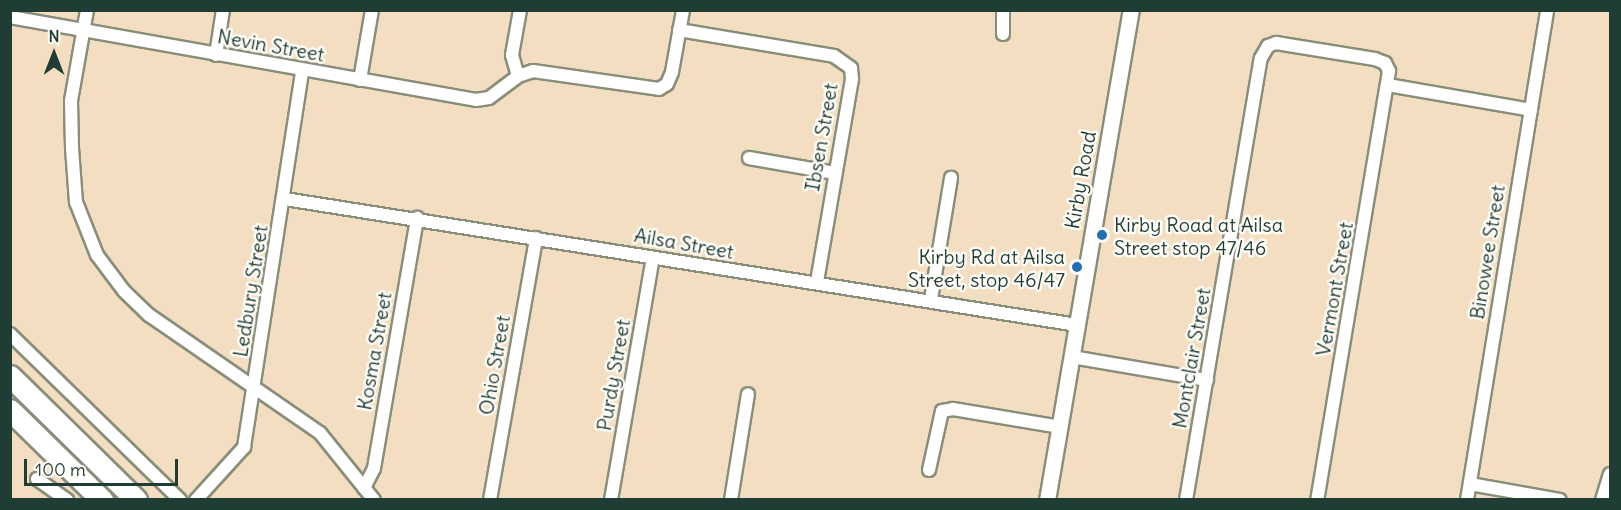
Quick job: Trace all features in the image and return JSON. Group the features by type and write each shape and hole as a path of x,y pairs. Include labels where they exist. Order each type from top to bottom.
{"highway":[{"path":"10,376 136,500"},
{"path":"10,410 102,500"}],"street":[{"path":"87,10 71,101 75,191 97,255 124,291 149,315 320,433 374,500"},
{"path":"216,55 223,10"},
{"path":"360,80 372,10"},
{"path":"520,10 512,55 518,76 548,72 658,89 672,72 683,10"},
{"path":"1003,10 1003,34"},
{"name":"Kirby Road","path":"1047,500 1131,10"},
{"name":"Binowee Street","path":"1467,500 1547,10"},
{"name":"Nevin Street","path":"10,18 476,100 489,98 518,76"},
{"name":"Ibsen Street","path":"679,30 844,60 851,68 852,80 817,281"},
{"name":"Montclair Street","path":"1186,500 1262,58 1268,46 1284,44 1380,61 1388,68 1388,85"},
{"name":"Ledbury Street","path":"196,500 242,452 285,199 302,70"},
{"path":"1388,85 1531,110"},
{"name":"Vermont Street","path":"1317,500 1388,85"},
{"path":"749,158 835,173"},
{"path":"931,299 951,178"},
{"name":"Ailsa Street","path":"285,199 653,258 817,281 1077,324"},
{"name":"Kosma Street","path":"364,488 374,468 417,219"},
{"name":"Ohio Street","path":"490,500 536,238"},
{"name":"Purdy Street","path":"611,500 653,258"},
{"path":"10,334 180,500"},
{"path":"1072,357 1207,380"},
{"path":"731,500 748,394"},
{"path":"929,470 942,411 953,409 1060,427"},
{"path":"1602,500 1611,474"},
{"path":"37,479 67,500"},
{"path":"1470,484 1560,500"}],"place":[{"name":"Kirby Road at Ailsa Street stop 47/46","path":"1102,235"},
{"name":"Kirby Rd at Ailsa Street, stop 46/47","path":"1077,267"}]}
